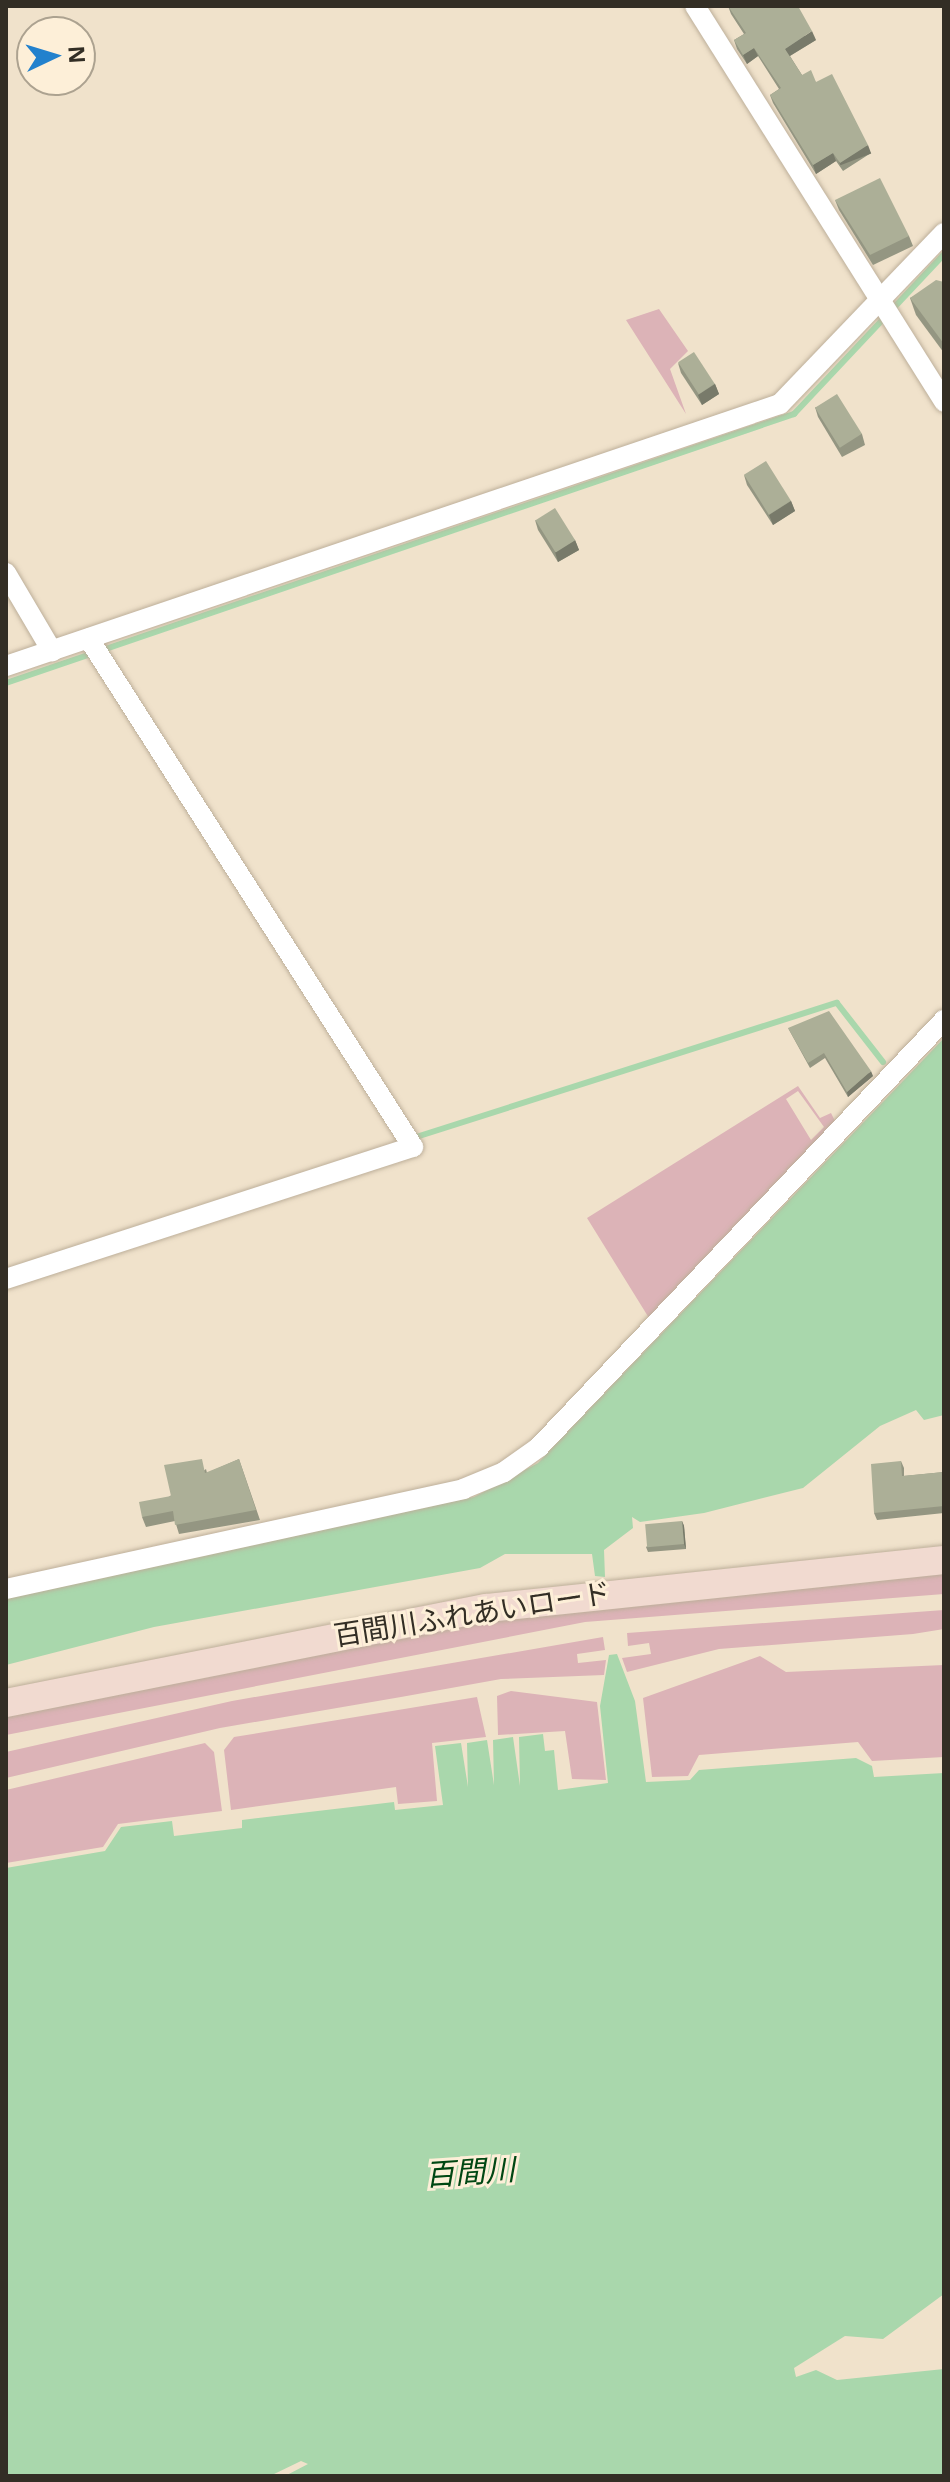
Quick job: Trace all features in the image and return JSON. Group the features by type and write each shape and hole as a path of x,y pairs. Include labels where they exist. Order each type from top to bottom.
{"street":[{"path":"695,6 944,402"},
{"path":"6,666 52,651 95,648 780,404 886,311 944,233"},
{"path":"6,573 52,651"},
{"path":"6,1279 408,1138 95,648"},
{"path":"6,1589 463,1489 504,1472 539,1447 944,1020"},
{"name":"百間川ふれあいロード","path":"6,1703 487,1608 944,1560"}],"shaded area":[{"path":"659,309 688,351 670,369 686,414 626,320"},
{"path":"798,1086 820,1118 831,1113 835,1121 649,1318 587,1218","holes":["798,1091 824,1127 811,1140 786,1099"]},
{"path":"944,1573 944,1594 585,1622 6,1735 6,1716 396,1635 587,1607"},
{"path":"944,1610 944,1629 913,1634 719,1649 627,1672 622,1658 651,1654 649,1643 628,1646 627,1633"},
{"path":"603,1637 605,1650 577,1654 578,1663 606,1660 604,1675 501,1679 220,1728 6,1778 6,1752 232,1701"},
{"path":"760,1656 786,1672 944,1665 944,1757 872,1761 858,1742 699,1755 688,1776 652,1777 643,1698"},
{"path":"511,1691 597,1702 606,1780 572,1779 565,1731 498,1735 497,1696"},
{"path":"477,1697 486,1737 432,1743 437,1801 398,1804 396,1787 231,1810 224,1750 234,1737"},
{"path":"205,1743 214,1752 222,1811 118,1824 103,1847 6,1863 6,1790"}],"water":[{"path":"944,1038 944,1415 924,1420 916,1410 880,1426 803,1488 704,1513 640,1522 632,1517 633,1528 604,1550 605,1577 595,1576 592,1554 505,1554 480,1568 154,1627 6,1665 6,1594 474,1497 538,1463"},
{"name":"百間川","path":"617,1654 635,1701 646,1782 690,1780 699,1770 856,1758 872,1766 874,1777 944,1773 944,2294 883,2339 845,2336 794,2368 796,2377 816,2370 837,2380 944,2369 944,2476 285,2476 308,2464 301,2461 270,2476 6,2476 6,1868 105,1851 121,1827 172,1821 174,1836 242,1828 242,1820 394,1802 395,1810 443,1805 435,1746 461,1743 468,1787 467,1743 487,1740 494,1785 493,1740 513,1737 520,1786 519,1737 543,1734 545,1751 554,1750 558,1790 608,1783 600,1706 609,1655"}],"building":[{"path":"728,6 798,6 812,31 785,49 802,75 811,70 816,82 832,74 868,145 840,163 833,153 813,165 770,95 781,88 754,48 743,55 734,40 746,33"},
{"path":"880,178 909,236 870,255 835,200"},
{"path":"936,280 944,282 944,344 910,298"},
{"path":"694,352 715,384 699,394 678,362"},
{"path":"837,394 862,434 840,448 815,408"},
{"path":"766,461 791,501 769,515 744,475"},
{"path":"555,508 575,540 556,552 535,520"},
{"path":"829,1011 871,1071 847,1092 824,1053 808,1063 788,1028"},
{"path":"202,1459 205,1473 239,1459 256,1510 175,1525 173,1511 142,1517 139,1502 171,1496 164,1465"},
{"path":"901,1461 902,1476 944,1472 944,1506 874,1513 871,1464"},
{"path":"682,1521 684,1544 647,1547 645,1524"}],"waterway":[{"path":"6,683 794,414 944,254"},
{"path":"413,1138 837,1003 883,1062"}]}
